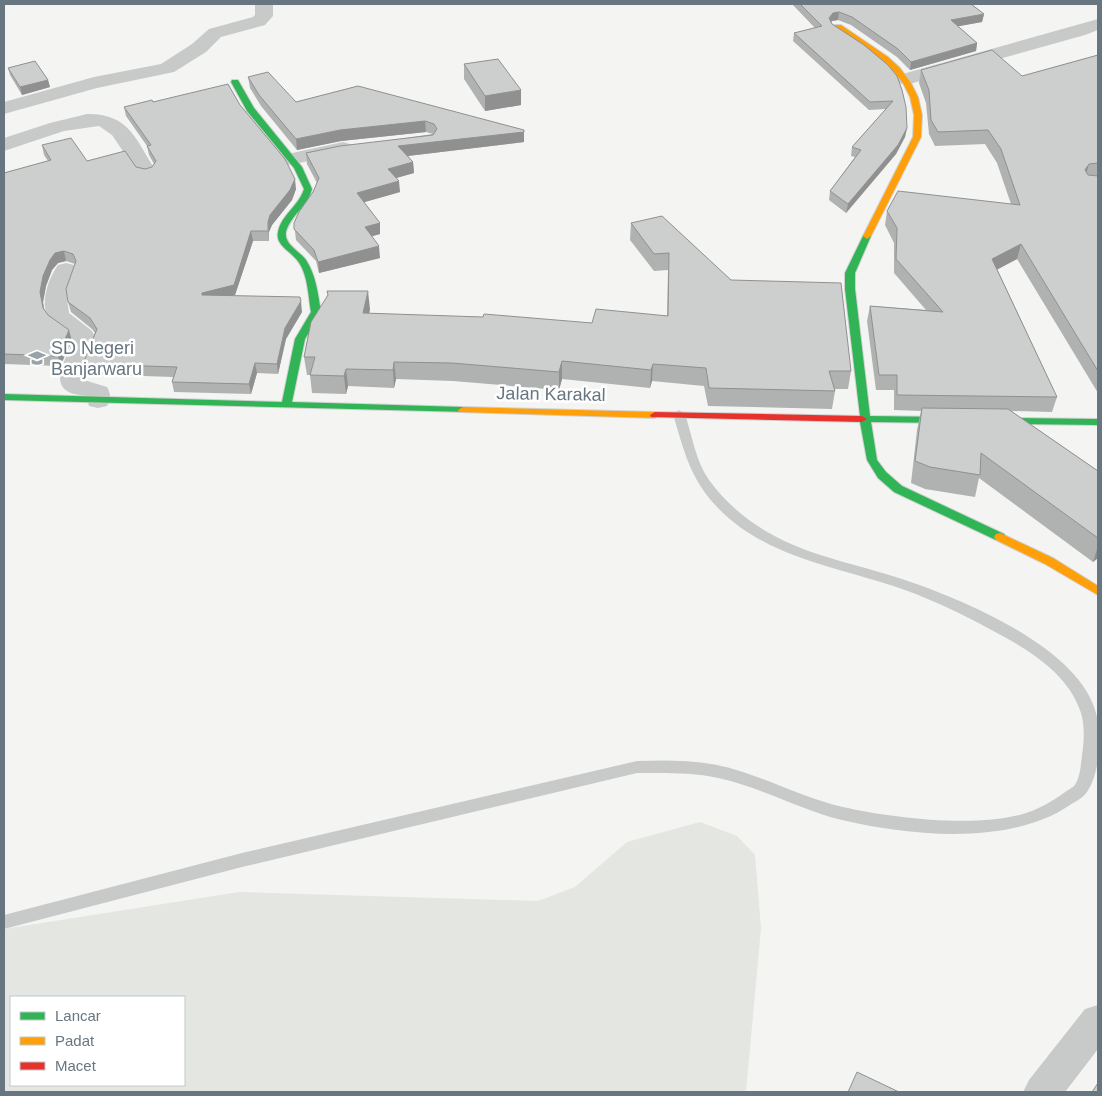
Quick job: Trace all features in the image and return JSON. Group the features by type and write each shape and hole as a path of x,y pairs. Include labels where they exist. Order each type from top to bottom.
{"street":[{"path":"4,108 94,83 167,68 199,48 214,33 259,21 264,16 264,4"},
{"path":"906,79 1079,32 1098,24"},
{"path":"838,27 878,55 906,79 913,92 917,110 917,137 857,255 850,273 850,289 865,419 872,460 882,474 898,489 1049,561 1098,590"},
{"path":"235,82 250,109 298,167 308,193 282,231 281,238 303,262 316,312 300,339 286,406"},
{"path":"26,102 58,127"},
{"path":"4,145 58,127 87,120 109,122 121,133 146,172"},
{"path":"290,159 322,151 360,146"},
{"path":"66,270 56,293 57,315 62,322 81,333 86,340 72,374 72,382 76,386 98,392 98,400"},
{"name":"Jalan Karakal","path":"4,397 286,406 865,419 1098,422"},
{"path":"1042,1092 1098,1021"}],"lane":[{"path":"4,922 242,860 638,767 694,767 730,775 829,810 863,818 903,823 982,828 1009,824 1054,809 1082,788 1090,763 1089,715 1077,688 1059,667 1038,649 969,611 892,581 845,569 769,540 741,521 704,484 696,470 679,414"}],"shaded area":[{"path":"700,822 737,836 755,855 761,928 746,1092 4,1092 4,929 239,892 538,901 575,887 627,842"}],"building":[{"path":"800,4 971,4 984,14 951,20 977,43 911,62 898,49 852,17 839,12 833,13 829,18 832,24 864,45 888,65 897,76 906,107 907,128 898,145 848,204 830,191 861,150 852,147 893,101 870,102 794,33 822,26"},
{"path":"992,50 1022,76 1098,55 1098,163 1089,164 1085,170 1088,175 1098,176 1098,371 1021,244 992,259 1057,397 897,395 897,375 879,375 870,306 943,312 896,259 897,228 887,211 898,191 1020,205 1001,149 988,130 938,132 931,120 929,90 921,70"},
{"path":"498,59 521,90 485,96 464,64"},
{"path":"35,61 48,80 20,87 8,68"},
{"path":"268,72 296,102 358,86 524,130 524,132 398,146 413,162 388,169 399,181 357,193 380,223 365,227 379,246 318,262 314,250 294,229 294,223 299,212 313,192 319,178 306,153 340,146 433,135 437,129 434,124 425,121 340,130 296,139 259,95 248,77"},
{"path":"228,84 240,105 285,159 295,179 290,190 270,215 268,231 251,231 234,285 202,293 202,295 300,297 301,301 285,328 277,364 255,363 249,384 172,382 177,367 83,364 97,329 90,318 68,302 66,289 76,261 73,254 64,251 55,253 50,260 43,276 40,292 43,308 48,315 69,330 58,356 4,354 4,173 51,160 42,145 71,138 87,161 125,151 136,167 145,169 152,167 156,161 147,146 151,145 124,107"},
{"path":"662,216 731,280 841,283 851,371 829,371 835,391 709,388 706,368 653,364 651,370 562,361 559,372 452,363 394,362 393,370 346,369 344,376 310,375 315,357 304,357 311,322 328,295 327,291 368,291 363,313 483,317 484,314 592,323 596,309 668,316 669,253 654,254 631,223"},
{"path":"922,408 1008,409 1098,471 1098,538 981,453 980,475 930,467 915,461"},
{"path":"857,1072 899,1092 848,1092"},
{"path":"1098,1083 1098,1092 1092,1092"}],"traffic: fast":[{"path":"235,82 250,109 298,167 308,189 303,201 287,221 282,232 283,241 301,259 307,271 316,312 300,339 286,405"},
{"path":"867,236 850,273 850,289 865,419 872,460 882,475 898,489 1000,537"},
{"path":"4,397 463,410"},
{"path":"862,419 1098,422"}],"traffic: slow":[{"path":"838,27 885,59 897,70 907,83 914,97 918,115 917,137 867,236"},
{"path":"463,410 655,415"},
{"path":"1000,537 1049,561 1098,591"}],"traffic: jam":[{"path":"655,415 862,419"}],"place":[{"name":"SD Negeri Banjarwaru","path":"37,358"}]}
